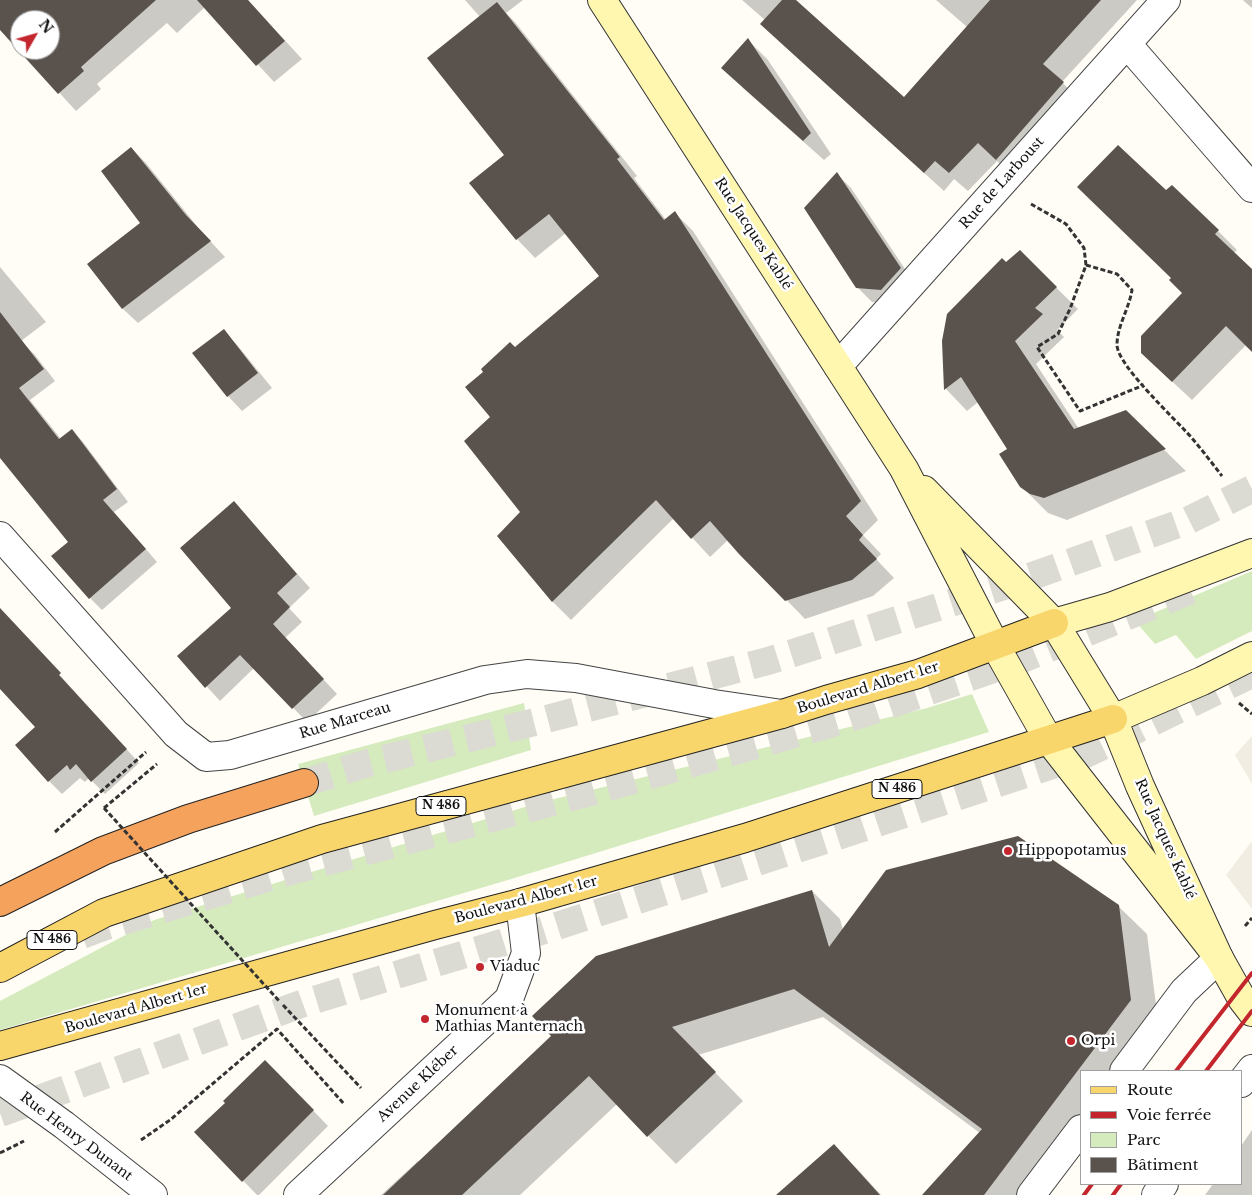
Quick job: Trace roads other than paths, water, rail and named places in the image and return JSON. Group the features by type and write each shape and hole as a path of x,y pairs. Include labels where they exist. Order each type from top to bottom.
{"highway":[{"path":"0,902 103,851 188,819 304,783"}],"main road":[{"name":"Rue Jacques Kablé","path":"602,0 904,469 995,645 1048,739 1219,958"},
{"name":"Rue Jacques Kablé","path":"904,469 1054,623 1113,719 1140,786 1219,958 1247,1005"},
{"path":"1054,623 1110,607 1252,553"},
{"name":"Boulevard Albert 1er","path":"0,968 104,913 322,839 782,714 918,674 1054,623"},
{"path":"1113,719 1252,656"},
{"name":"Boulevard Albert 1er","path":"0,1046 520,903 745,838 1113,719"}],"street":[{"name":"Rue de Larboust","path":"838,366 1166,0"},
{"path":"1127,44 1252,188"},
{"name":"Rue Marceau","path":"0,536 176,734 206,757 230,756 484,680 527,674 576,678 714,704 782,714"},
{"name":"Avenue Kléber","path":"298,1195 509,999 526,954 520,903"},
{"path":"1125,1070 1184,991 1219,958"},
{"path":"1242,1083 1252,1069"},
{"name":"Rue Henry Dunant","path":"0,1079 64,1125 153,1195"},
{"path":"1031,1195 1080,1130"}],"tunnel":[{"path":"304,783 368,763 535,722 768,661 1004,586 1187,521 1252,489"},
{"path":"82,935 106,926 294,870 591,792 847,719 1020,660 1198,587"},
{"path":"0,1113 304,1003 541,931 1086,754 1252,674"}],"railway":[{"path":"1177,1070 1252,973"},
{"path":"1207,1070 1252,1011"},
{"path":"1084,1195 1091,1185"},
{"path":"1113,1195 1120,1185"}],"place":[{"name":"Hippopotamus","path":"1008,851"},
{"name":"Viaduc","path":"480,967"},
{"name":"Monument à Mathias Manternach","path":"425,1019"},
{"name":"Orpi","path":"1071,1041"}]}
